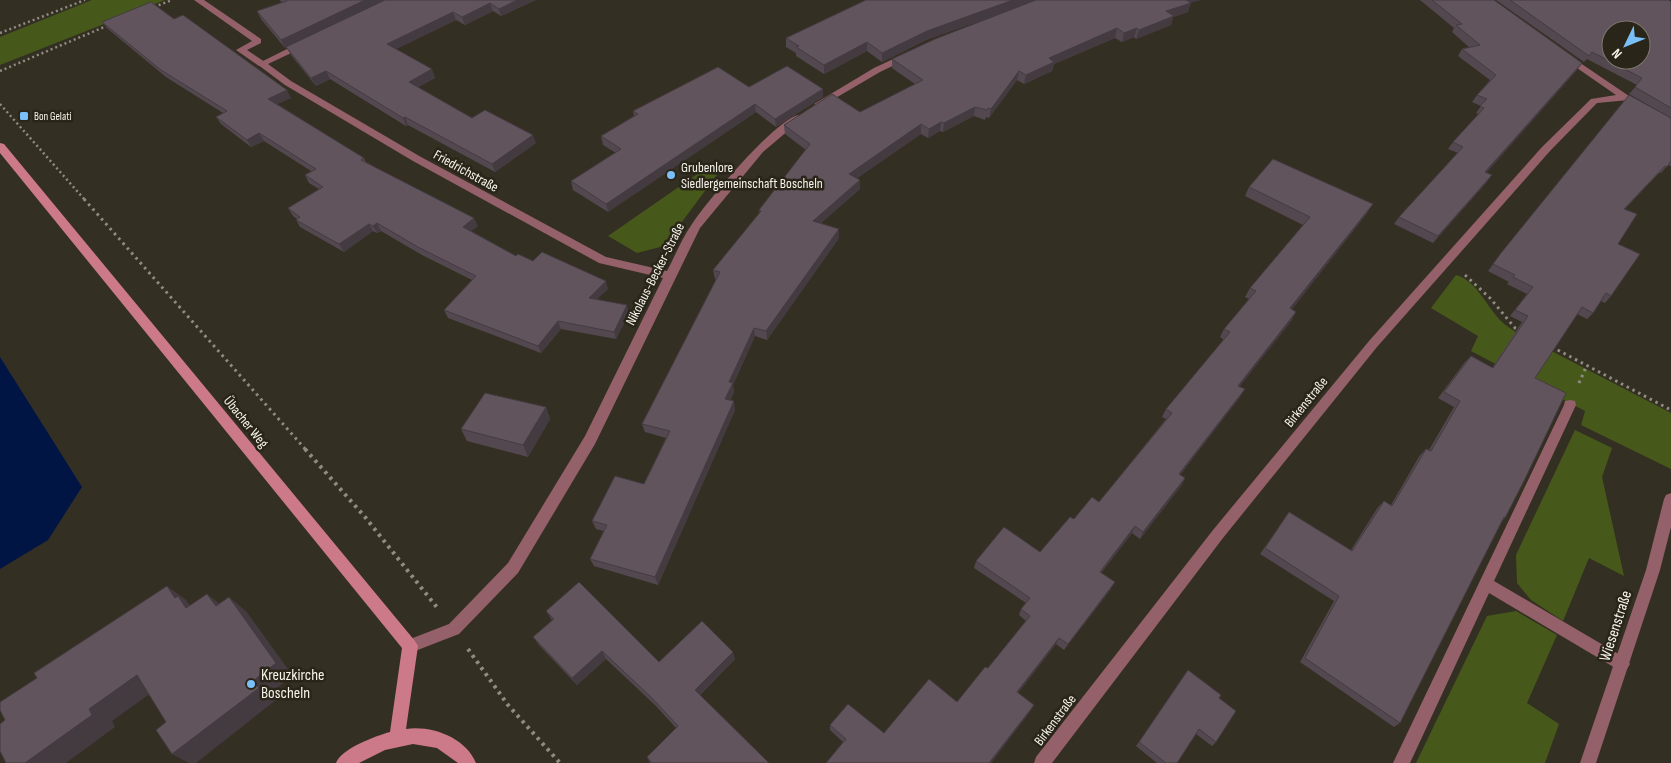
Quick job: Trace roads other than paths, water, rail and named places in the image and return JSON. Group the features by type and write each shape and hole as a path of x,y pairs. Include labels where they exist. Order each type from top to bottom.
{"street":[{"name":"Friedrichstraße","path":"198,0 258,41 240,50 303,92 417,159 604,260 670,276"},
{"path":"262,64 310,41"},
{"name":"Birkenstraße","path":"1042,763 1218,534 1373,344 1546,149 1594,100 1628,99 1558,51"},
{"name":"Nikolaus-Becker-Straße","path":"410,646 454,629 513,568 590,440 696,226 733,181 765,144 783,128 877,70 913,52"},
{"name":"Übacher Weg","path":"0,146 410,646"},
{"path":"1401,763 1570,405"},
{"name":"Wiesenstraße","path":"1588,763 1653,570 1671,499"},
{"path":"1486,584 1622,664"},
{"path":"397,737 410,646"},
{"path":"344,763 369,747 397,737 424,736 448,744 468,763"}],"water":[{"path":"0,357 82,487 48,540 0,569"}],"place":[{"name":"Bon Gelati","path":"24,116"},
{"name":"Grubenlore Siedlergemeinschaft Boscheln","path":"671,175"},
{"name":"Kreuzkirche Boscheln","path":"251,684"}]}
